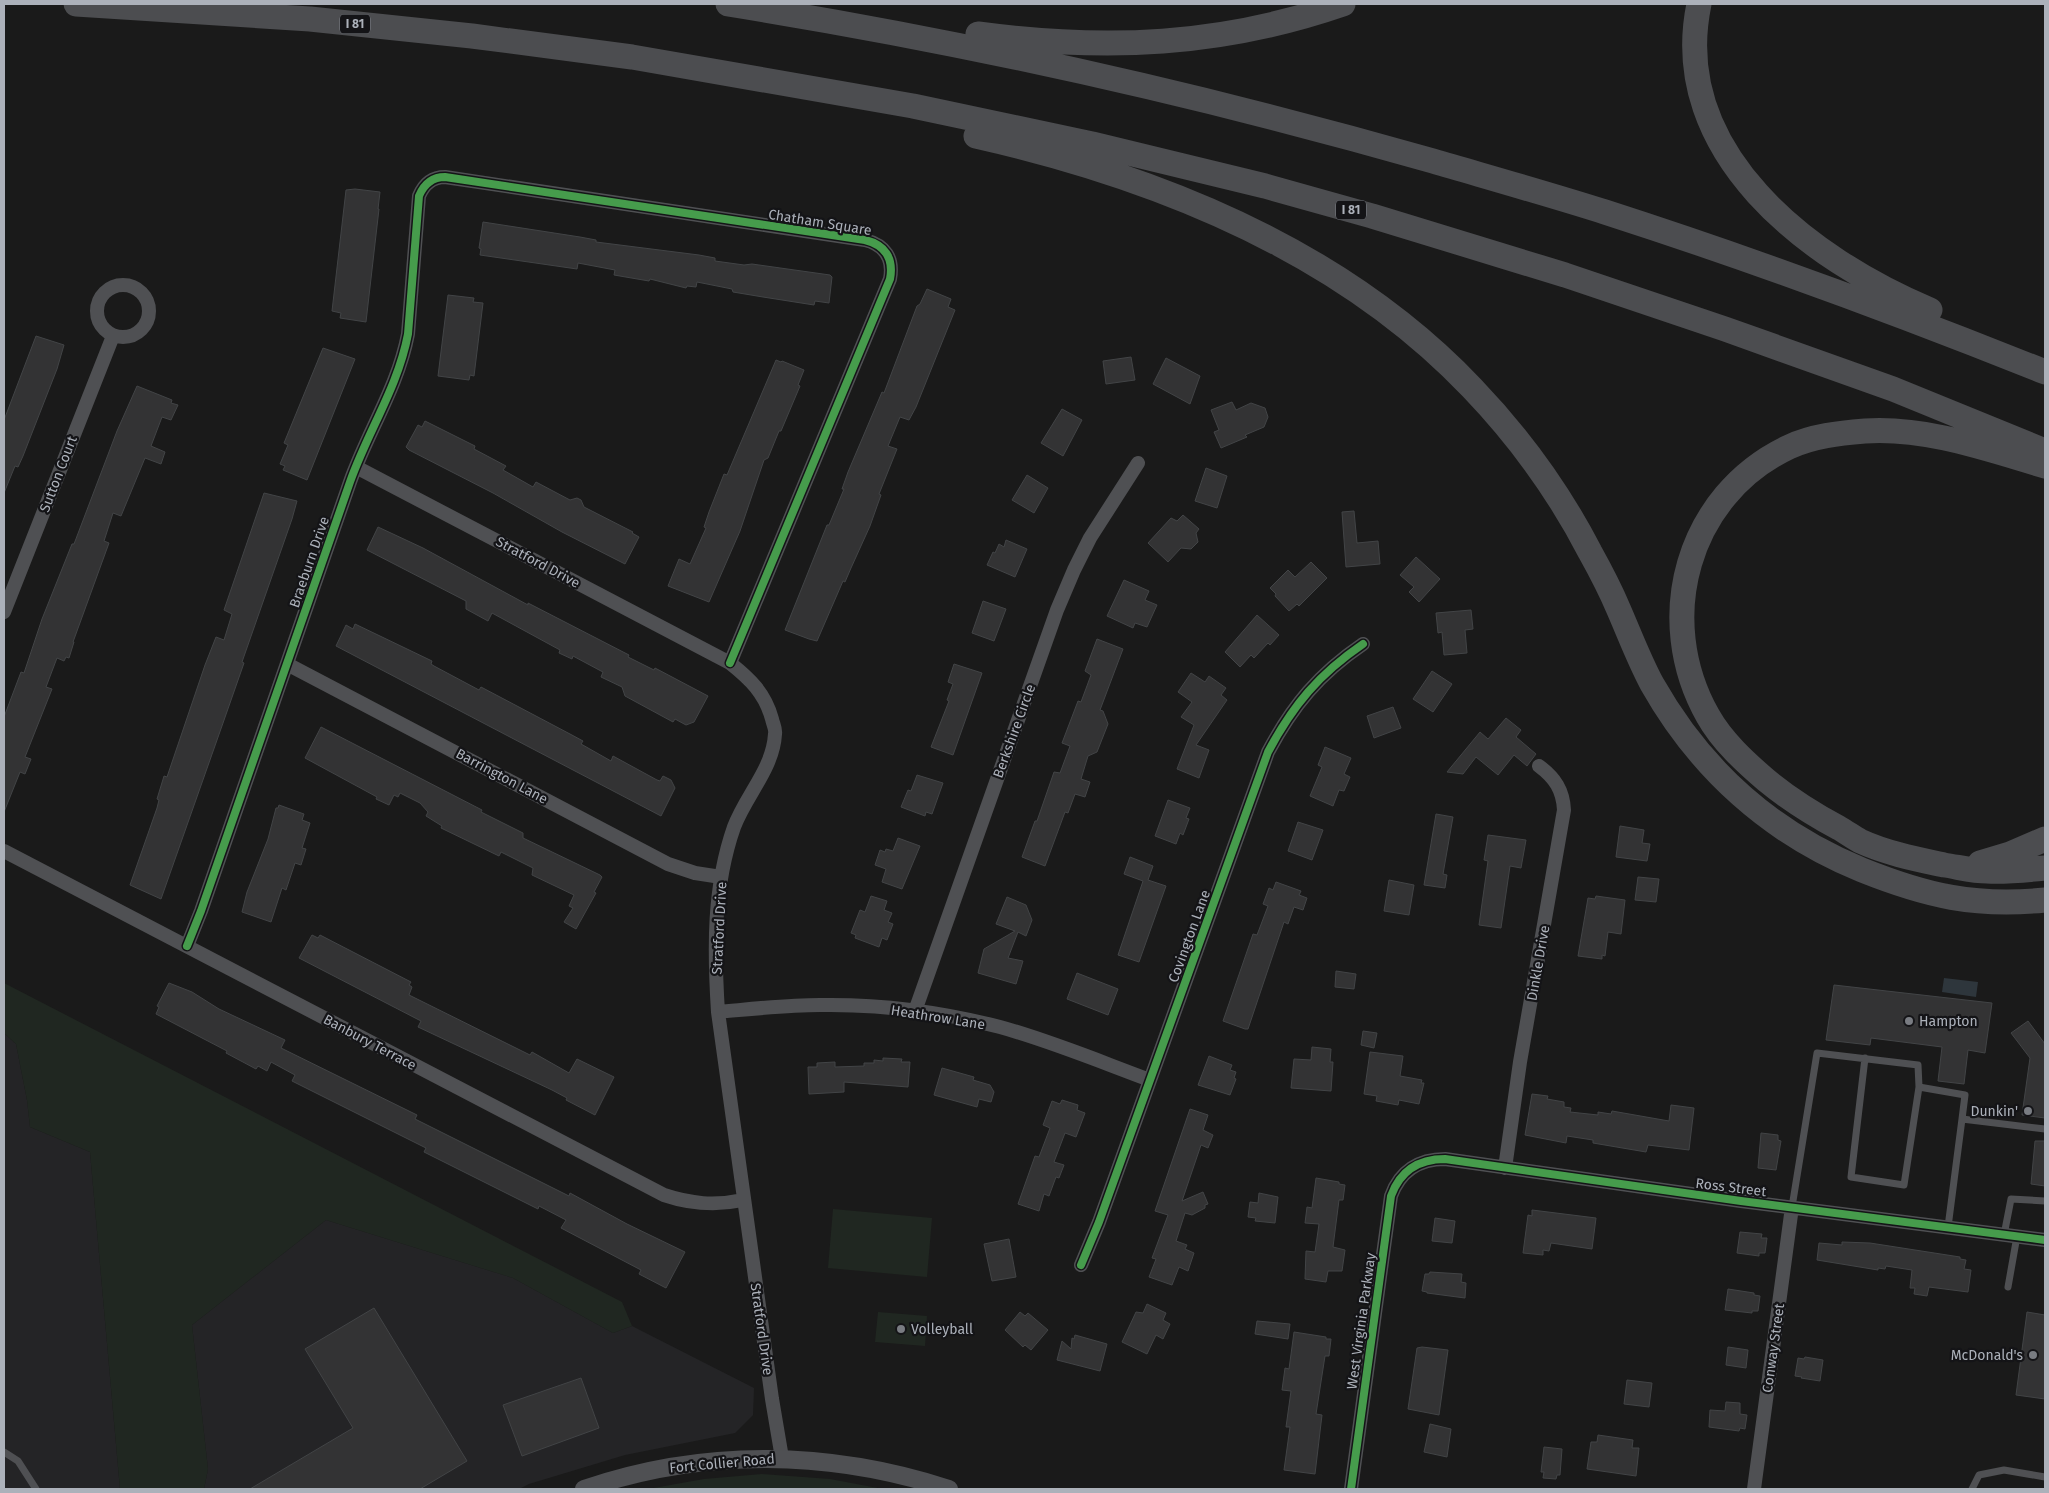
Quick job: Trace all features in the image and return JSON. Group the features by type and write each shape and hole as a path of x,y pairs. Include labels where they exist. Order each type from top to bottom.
{"highway":[{"name":"I 81","path":"76,4 310,19 472,36 632,57 913,106 1092,144 1265,186 1372,216 1565,275 1726,329 1893,389 2045,451"},
{"path":"728,4 932,40 1068,68 1172,92 1343,136 1603,211 1746,259 1907,316 2045,372"},
{"path":"749,4 1022,40 1131,44 1182,41 1233,34 1283,22 1343,4"},
{"path":"1699,4 1695,24 1694,52 1698,86 1705,112 1726,152 1748,182 1774,210 1796,231 1830,256 1876,283 2045,366"},
{"path":"632,57 990,139 1087,166 1172,194 1216,212 1271,239 1331,274 1384,310 1441,358 1471,387 1539,467 1589,549 1651,682 1674,720 1700,754 1744,799 1811,846 1843,862 1916,891 1946,898 1991,903 2045,900"},
{"path":"2045,466 1979,447 1912,433 1866,431 1816,437 1789,447 1765,461 1743,478 1723,498 1705,525 1693,550 1686,575 1682,602 1682,635 1686,662 1696,694 1709,718 1725,740 1755,771 1784,795 1809,812 1859,840 1923,861 1986,871 2045,868"},
{"path":"1957,867 1992,861 2040,843 2045,838"}],"street":[{"name":"Chatham Square","path":"427,184 439,177 446,177 876,243 888,254 891,262 890,279 730,662"},
{"name":"Braeburn Drive","path":"187,946 202,911 356,467 404,356 408,334 419,196 427,184"},
{"name":"Sutton Court","path":"4,612 113,336"},
{"name":"Berkshire Circle","path":"915,1011 1051,629 1074,570 1090,538 1138,463"},
{"name":"Stratford Drive","path":"356,467 730,662 748,677 762,693 770,711 776,732 770,761 749,794 734,827 721,877 716,914 714,960 718,1012 743,1200 782,1458"},
{"name":"Covington Lane","path":"1081,1265 1099,1222 1268,752 1297,703 1341,659 1363,644"},
{"name":"Barrington Lane","path":"287,664 668,864 695,873 721,877"},
{"name":"Dinkle Drive","path":"1505,1168 1520,1062 1564,810 1564,799 1559,786 1539,766"},
{"name":"Banbury Terrace","path":"4,851 664,1195 684,1202 706,1205 727,1204 743,1200"},
{"name":"Heathrow Lane","path":"718,1012 822,1005 915,1011 1000,1027 1051,1043 1150,1080"},
{"name":"Ross Street","path":"1415,1165 1431,1159 1445,1159 2045,1240"},
{"name":"West Virginia Parkway","path":"1351,1489 1391,1196 1402,1176 1415,1165"},
{"name":"Conway Street","path":"1754,1489 1792,1207"},
{"name":"Fort Collier Road","path":"584,1489 620,1478 665,1468 715,1461 782,1458 819,1460 868,1468 949,1489"}],"lane":[{"path":"1792,1207 1817,1053 1865,1058 1918,1065 1920,1087 1904,1185 1851,1177 1865,1058"},
{"path":"1920,1087 1965,1095 1948,1227"},
{"path":"1962,1119 2045,1129"},
{"path":"2008,1287 2011,1199 2045,1201"},
{"path":"4,1452 18,1461 36,1489"},
{"path":"1972,1489 1979,1475 2004,1470 2045,1477"}],"shaded area":[{"path":"1944,978 1978,982 1976,997 1942,992"},
{"path":"4,983 622,1302 632,1326 613,1333 513,1278 326,1220 192,1325 208,1469 204,1489 120,1489 90,1152 30,1127 27,1100 16,1044 4,1033"},
{"path":"4,1033 16,1044 27,1100 30,1127 90,1152 120,1489 4,1489"},
{"path":"833,1209 932,1218 927,1277 828,1268"},
{"path":"326,1220 513,1278 613,1333 632,1326 754,1388 753,1415 735,1433 625,1455 529,1484 519,1489 204,1489 208,1469 192,1325"},
{"name":"Volleyball","path":"878,1312 927,1316 925,1346 875,1342"},
{"path":"762,1474 830,1479 883,1489 648,1489 704,1479"}],"building":[{"path":"355,189 380,192 366,322 340,318 341,313 332,311 346,190"},
{"path":"483,222 580,237 596,240 596,242 699,255 715,258 715,261 830,275 832,277 829,303 815,301 814,305 763,297 733,292 732,289 697,282 696,287 687,286 686,288 650,279 649,281 614,275 615,270 578,263 577,269 480,255 481,249 479,248"},
{"path":"927,289 951,299 948,307 955,310 916,407 909,420 900,417 888,446 897,449 879,494 881,495 870,526 845,582 843,581 817,641 785,630 827,525 829,525 844,489 842,489 848,472 882,392 884,393 917,306 920,304"},
{"path":"448,295 474,298 473,302 483,303 474,376 470,375 469,380 438,376"},
{"path":"36,336 64,345 57,369 23,456 18,467 15,466 4,493 4,420"},
{"path":"323,348 355,359 307,480 283,470 285,466 280,464 288,445 284,443"},
{"path":"1131,357 1135,380 1106,384 1103,361"},
{"path":"1166,358 1200,376 1190,404 1153,384"},
{"path":"776,360 804,370 798,385 800,386 768,458 764,460 740,531 709,602 668,586 679,559 690,564 706,528 704,527 709,512 724,474 727,475"},
{"path":"137,386 172,400 171,403 178,405 171,420 162,417 151,446 165,452 161,464 145,458 121,516 113,513 104,541 109,543 69,658 66,657 64,661 57,658 46,687 52,689 25,757 31,759 25,774 20,772 4,812 4,717 21,672 24,673 42,619 72,544 74,544 117,431"},
{"path":"1232,402 1236,410 1251,403 1265,408 1268,417 1264,427 1245,435 1247,437 1221,448 1214,432 1219,430 1211,410"},
{"path":"1062,409 1082,420 1063,456 1041,443"},
{"path":"425,421 475,446 474,449 506,466 503,470 533,487 536,482 570,500 577,498 581,500 584,507 633,532 639,537 625,564 409,450 406,447 418,425 422,427"},
{"path":"1206,468 1227,476 1217,508 1195,501"},
{"path":"1027,475 1048,488 1034,513 1012,500"},
{"path":"264,493 297,501 242,662 244,663 161,899 130,885 157,808 159,800 157,799 164,776 167,777 205,665 216,637 224,640 232,614 224,610"},
{"path":"1354,511 1357,543 1378,541 1380,564 1346,567 1342,512"},
{"path":"1183,515 1199,529 1196,533 1198,542 1191,549 1181,548 1168,562 1148,543 1171,518 1177,521"},
{"path":"378,527 423,548 528,605 528,603 629,655 628,657 654,670 655,668 708,696 694,722 686,725 675,719 673,722 625,696 622,687 601,677 603,672 573,656 572,659 559,653 560,650 492,613 488,621 466,609 466,601 367,550"},
{"path":"1006,540 1027,549 1015,577 987,565 999,544 1004,547"},
{"path":"1416,557 1440,579 1419,602 1409,592 1414,587 1400,575"},
{"path":"1311,562 1327,578 1299,606 1297,604 1289,611 1270,588 1288,570 1295,577"},
{"path":"1124,580 1149,591 1145,600 1157,605 1147,627 1135,623 1133,628 1107,616"},
{"path":"983,601 1006,609 994,641 972,633"},
{"path":"1471,610 1473,629 1465,630 1467,653 1444,655 1442,632 1438,633 1436,613"},
{"path":"1257,615 1279,635 1270,645 1268,643 1254,658 1251,655 1240,667 1225,652"},
{"path":"355,624 432,661 431,664 434,666 479,690 481,687 570,734 583,741 581,744 611,761 613,756 657,780 660,781 663,776 671,780 675,788 661,816 336,646 346,625 353,629"},
{"path":"1097,639 1123,649 1100,710 1103,711 1108,724 1097,752 1088,756 1081,779 1090,782 1085,797 1075,794 1068,813 1065,812 1045,866 1022,857 1054,772 1060,773 1070,746 1062,743 1078,701 1081,702 1091,675 1085,671"},
{"path":"954,664 982,673 953,755 931,747 949,701 947,700 953,684 948,682"},
{"path":"1432,671 1452,684 1433,712 1413,699"},
{"path":"1191,673 1205,682 1209,676 1226,688 1221,695 1227,700 1196,745 1209,750 1199,778 1177,769 1194,725 1181,717 1192,702 1178,692"},
{"path":"1393,707 1401,728 1374,738 1367,716"},
{"path":"1506,718 1521,730 1516,737 1536,754 1527,766 1514,755 1498,775 1476,757 1463,774 1447,772 1480,732 1488,739"},
{"path":"321,727 482,810 481,812 523,833 523,838 600,875 602,877 594,892 596,893 576,929 564,922 573,908 569,906 574,895 532,875 533,868 501,852 499,856 441,828 442,826 426,816 428,812 420,803 400,793 398,797 394,795 389,805 305,758"},
{"path":"1325,747 1351,758 1344,774 1350,777 1344,791 1339,790 1333,806 1310,796 1322,767 1318,765"},
{"path":"917,775 943,783 932,814 926,812 925,816 901,807 908,790 911,791"},
{"path":"1168,800 1190,808 1186,818 1189,819 1183,835 1180,833 1176,844 1155,836"},
{"path":"279,805 304,814 302,820 310,823 302,848 306,849 301,865 295,863 286,890 282,888 271,922 242,912 247,892 268,839 276,808"},
{"path":"1436,814 1453,817 1443,874 1447,875 1445,888 1424,885"},
{"path":"1298,822 1323,830 1312,860 1288,851"},
{"path":"1620,826 1644,830 1642,843 1650,844 1647,861 1616,857"},
{"path":"1488,835 1526,840 1521,868 1510,866 1501,928 1479,925 1488,861 1484,860"},
{"path":"898,838 920,846 902,889 882,882 886,869 875,865 880,850 885,852 886,849 893,851"},
{"path":"1130,857 1153,866 1148,880 1166,886 1139,962 1118,955 1143,881 1124,874"},
{"path":"1638,877 1659,879 1656,902 1635,900"},
{"path":"1389,880 1414,885 1409,915 1384,911"},
{"path":"1276,882 1301,891 1299,895 1307,898 1303,910 1294,907 1288,924 1284,922 1248,1029 1245,1029 1223,1021 1253,934 1257,935 1268,906 1263,904 1269,888 1273,890"},
{"path":"871,896 887,901 884,910 892,913 888,922 893,924 887,940 882,938 879,947 855,938 856,935 851,933 860,910 865,912"},
{"path":"1596,896 1625,900 1621,934 1608,932 1605,956 1602,955 1602,959 1578,956 1588,898 1595,899"},
{"path":"1007,897 1026,905 1032,920 1026,936 1018,932 1008,958 1023,961 1016,984 978,973 984,949 1015,931 996,924"},
{"path":"312,935 318,938 320,935 411,982 409,985 412,987 409,995 530,1055 532,1052 569,1073 577,1059 614,1077 595,1115 566,1100 567,1098 552,1090 418,1027 421,1021 299,958"},
{"path":"1336,971 1356,974 1354,989 1335,987"},
{"path":"1077,973 1118,989 1108,1015 1067,999"},
{"path":"169,983 192,992 219,1009 285,1040 281,1048 417,1115 415,1119 569,1196 570,1193 627,1224 685,1252 666,1288 639,1274 641,1270 561,1228 566,1220 539,1206 538,1209 424,1152 426,1148 292,1081 295,1075 271,1062 267,1071 258,1066 256,1069 226,1053 227,1051 156,1014 159,1007 157,1006"},
{"name":"Hampton","path":"1834,985 1992,1003 1985,1053 1968,1050 1964,1084 1938,1081 1942,1047 1871,1038 1870,1045 1826,1040"},
{"path":"2028,1021 2045,1044 2045,1118 2022,1115 2030,1058 2011,1033"},
{"path":"1363,1031 1377,1033 1374,1048 1361,1045"},
{"path":"1312,1047 1331,1049 1330,1062 1333,1062 1331,1091 1291,1088 1294,1059 1311,1060"},
{"path":"1370,1052 1403,1056 1400,1076 1422,1080 1421,1083 1424,1083 1419,1104 1399,1100 1398,1105 1376,1101 1377,1096 1364,1094"},
{"path":"1209,1056 1232,1065 1230,1070 1236,1072 1234,1078 1236,1079 1230,1095 1198,1085"},
{"path":"883,1058 902,1059 901,1062 910,1062 908,1087 844,1082 844,1092 809,1094 808,1067 817,1067 817,1063 835,1062 835,1067 864,1066 864,1063 874,1063 874,1060 883,1061"},
{"path":"942,1068 974,1077 973,1080 990,1085 994,1092 991,1102 979,1099 977,1107 934,1095"},
{"path":"1532,1094 1548,1096 1547,1099 1564,1102 1564,1107 1571,1108 1570,1112 1598,1115 1598,1112 1611,1114 1612,1111 1669,1121 1671,1105 1694,1108 1689,1150 1648,1145 1646,1152 1593,1143 1593,1140 1567,1136 1566,1143 1525,1135"},
{"path":"1062,1100 1078,1105 1077,1110 1085,1113 1076,1137 1065,1133 1054,1162 1064,1165 1059,1178 1056,1177 1049,1196 1044,1194 1039,1211 1018,1204 1035,1156 1039,1157 1050,1128 1043,1125 1052,1101 1060,1104"},
{"path":"1190,1109 1208,1115 1203,1130 1213,1135 1208,1148 1201,1145 1182,1201 1203,1192 1208,1204 1205,1205 1205,1208 1192,1215 1185,1213 1176,1241 1187,1245 1185,1249 1194,1253 1188,1271 1179,1267 1172,1285 1149,1277 1156,1259 1152,1258 1168,1215 1155,1211"},
{"path":"1761,1133 1778,1135 1778,1140 1781,1141 1776,1170 1758,1168"},
{"path":"2035,1141 2045,1141 2045,1186 2031,1184"},
{"path":"1316,1178 1339,1182 1339,1184 1345,1185 1343,1200 1339,1200 1333,1247 1345,1250 1342,1271 1328,1271 1326,1282 1305,1279 1306,1251 1315,1252 1319,1224 1305,1223 1307,1207 1312,1208"},
{"path":"1259,1193 1278,1197 1275,1223 1255,1221 1256,1218 1248,1217 1250,1202 1258,1203"},
{"path":"1532,1210 1596,1218 1592,1249 1551,1243 1549,1251 1543,1250 1543,1255 1523,1253 1528,1215 1532,1216"},
{"path":"1435,1218 1455,1221 1452,1243 1432,1241"},
{"path":"1740,1232 1762,1234 1761,1238 1767,1238 1765,1253 1759,1253 1759,1256 1737,1253"},
{"path":"1009,1239 1016,1277 992,1281 984,1244"},
{"path":"1842,1242 1870,1243 1960,1257 1960,1259 1966,1260 1964,1269 1971,1270 1968,1292 1929,1287 1927,1296 1914,1294 1915,1288 1910,1288 1912,1270 1886,1266 1885,1269 1878,1268 1878,1270 1817,1260 1819,1243 1842,1245"},
{"path":"1430,1272 1462,1274 1461,1282 1466,1283 1465,1298 1422,1291 1425,1274"},
{"path":"1728,1289 1754,1293 1754,1295 1760,1296 1758,1311 1752,1311 1752,1313 1725,1310"},
{"path":"1147,1304 1166,1313 1163,1320 1170,1324 1163,1339 1156,1335 1147,1354 1122,1342 1136,1312 1143,1313"},
{"path":"374,1308 467,1461 420,1489 250,1489 353,1428 305,1349"},
{"path":"1020,1312 1025,1316 1028,1313 1048,1330 1031,1350 1025,1345 1023,1347 1005,1330"},
{"name":"McDonald's","path":"2027,1312 2045,1315 2045,1399 2016,1395"},
{"path":"1257,1321 1290,1324 1288,1339 1255,1334"},
{"path":"1294,1332 1331,1339 1329,1356 1325,1356 1316,1414 1322,1415 1315,1474 1284,1470 1290,1427 1286,1427 1291,1391 1282,1390 1285,1368 1289,1369"},
{"path":"1075,1335 1107,1344 1100,1371 1057,1360 1062,1341 1071,1349 1072,1338 1074,1339"},
{"path":"1728,1347 1748,1350 1746,1368 1726,1365"},
{"path":"1417,1348 1448,1350 1439,1415 1408,1409"},
{"path":"1805,1357 1823,1360 1820,1381 1795,1376 1798,1358 1804,1359"},
{"path":"581,1378 599,1428 522,1456 503,1405"},
{"path":"1627,1380 1652,1383 1649,1407 1624,1404"},
{"path":"1726,1402 1740,1403 1740,1414 1747,1415 1745,1429 1740,1428 1739,1431 1709,1427 1710,1410 1725,1411"},
{"path":"1430,1424 1451,1429 1447,1457 1424,1452"},
{"path":"1598,1435 1633,1440 1632,1448 1639,1448 1636,1476 1587,1469 1591,1442 1597,1442"},
{"path":"1544,1447 1562,1449 1560,1475 1557,1475 1556,1479 1543,1478 1544,1472 1541,1472"}],"cycle path":[{"path":"187,946 201,911 350,482 397,372 408,334 419,196 423,188 432,180 445,177 865,240 883,249 891,265 890,279 730,663"},
{"path":"1081,1265 1099,1222 1268,752 1277,735 1308,692 1333,667 1363,644"},
{"path":"1351,1489 1391,1196 1405,1173 1427,1161 1445,1159 1741,1201 2045,1240"}],"place":[{"name":"Hampton","path":"1909,1021"},
{"name":"Dunkin'","path":"2028,1111"},
{"name":"Volleyball","path":"901,1329"},
{"name":"McDonald's","path":"2033,1355"}]}
